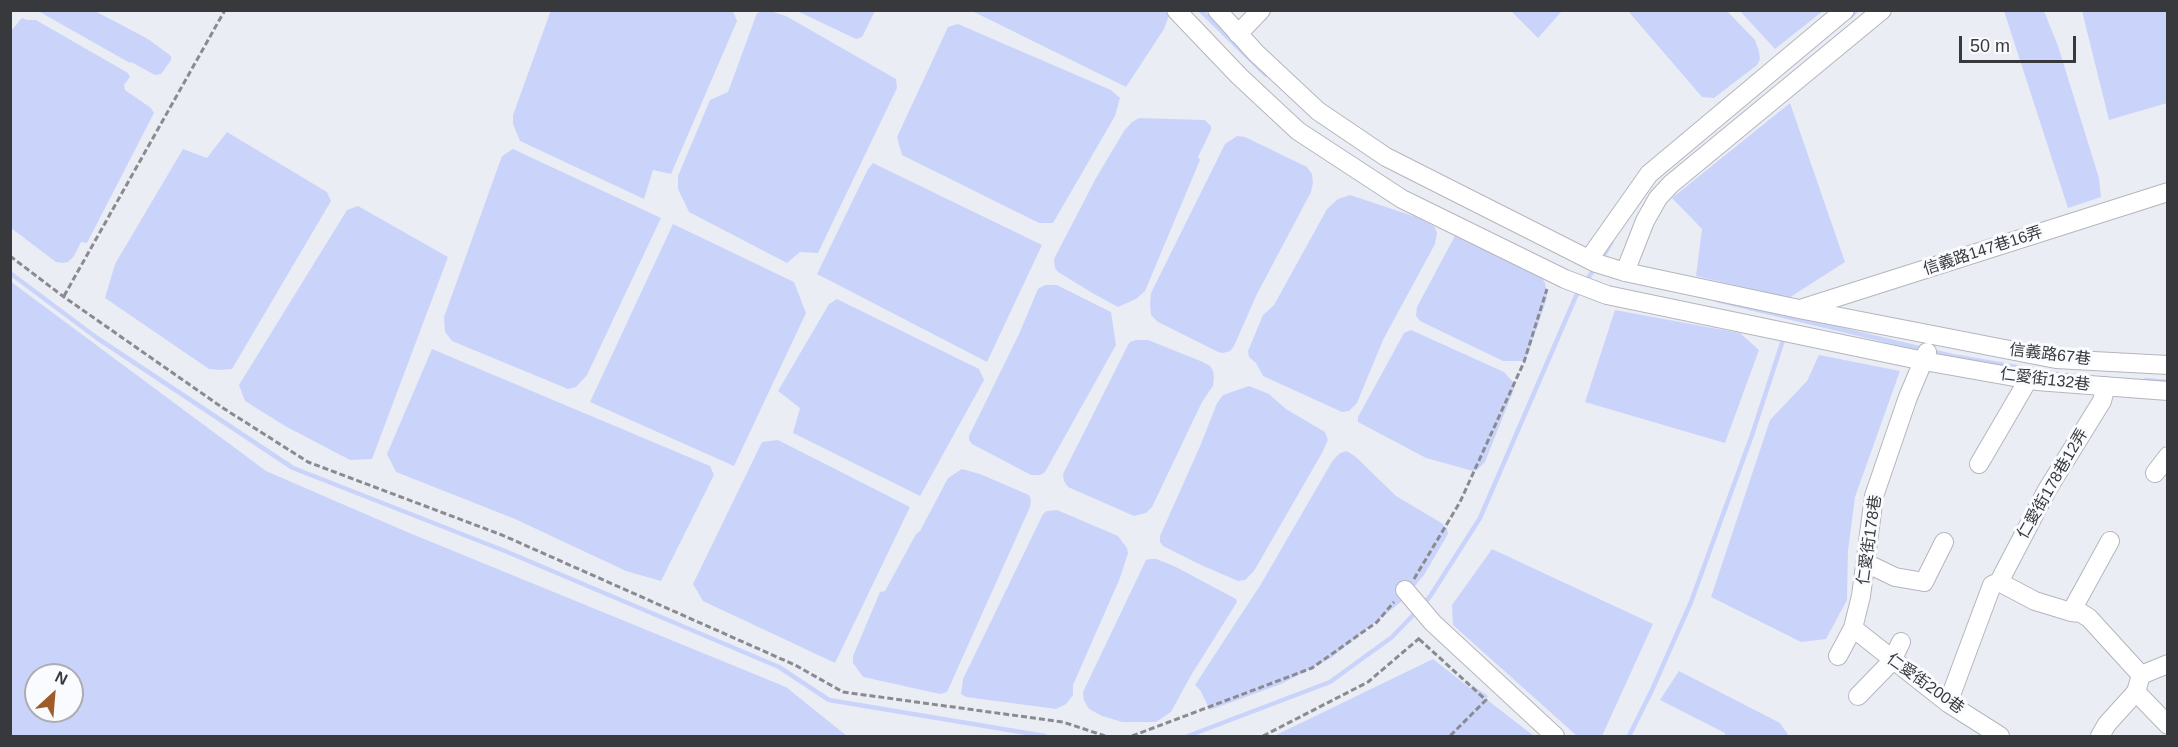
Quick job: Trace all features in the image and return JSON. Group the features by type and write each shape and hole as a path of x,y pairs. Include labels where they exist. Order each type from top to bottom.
{"street":[{"path":"1176,10 1239,76 1298,131 1402,199 1558,276 1607,295 1929,349"},
{"path":"1217,10 1256,53 1318,111 1386,157 1593,261 1620,271 1799,309 1929,349"},
{"path":"1238,34 1261,10"},
{"path":"1593,261 1648,174 1845,10"},
{"path":"1620,271 1658,198 1882,10"},
{"name":"信義路147巷16弄","path":"1799,309 2168,192"},
{"name":"信義路67巷","path":"1929,349 2168,366"},
{"name":"仁愛街132巷","path":"1929,349 2028,380 2168,391"},
{"name":"仁愛街178巷","path":"1838,656 1853,628 1862,596 1874,496 1908,397 1929,349"},
{"path":"1979,464 2028,380"},
{"name":"仁愛街178巷12弄","path":"2000,582 2047,490 2102,401 2106,386"},
{"path":"2155,473 2168,456"},
{"path":"2071,612 2110,541"},
{"path":"1866,563 1894,578 1924,582 1944,542"},
{"path":"1948,703 1992,585 2000,582 2035,601 2081,613 2089,618 2168,725"},
{"path":"1417,605 1555,736"},
{"name":"仁愛街200巷","path":"1853,628 1948,703 2000,736"},
{"path":"1858,696 1892,660 1901,642"},
{"path":"2100,736 2139,684 2168,664"}],"path":[{"path":"64,297 225,10"},
{"path":"10,256 64,297 223,408 308,462 502,535 795,665 843,692 1063,722 1105,736"},
{"path":"1450,736 1486,700 1419,639 1417,605 1460,502 1524,362 1558,276"},
{"path":"1132,736 1312,668 1377,622 1417,605"},
{"path":"1263,736 1368,682 1419,639"}],"water":[{"path":"551,10 733,11 737,21 671,174 653,170 644,199 520,141 513,124 513,115"},
{"path":"767,10 786,16 896,79 897,88 818,253 800,252 787,263 689,212 678,189 678,176 710,100 728,92 757,13"},
{"path":"1168,10 1170,13 1164,29 1126,87 972,11"},
{"path":"38,11 95,11 148,39 171,56 171,60 161,74 155,75"},
{"path":"797,11 875,11 862,37 856,39"},
{"path":"1511,11 1562,11 1538,38"},
{"path":"1628,11 1727,11 1755,40 1760,59 1757,65 1714,98 1702,97"},
{"path":"1740,11 1823,11 1775,49"},
{"path":"2004,11 2044,11 2058,46 2099,178 2101,197 2068,208"},
{"path":"2082,11 2167,11 2167,103 2109,120"},
{"path":"22,18 36,20 128,73 130,77 124,85 125,90 151,108 154,113 87,243 81,242 74,256 68,262 63,263 56,262 11,228 11,31"},
{"path":"958,24 1111,90 1120,98 1115,116 1053,223 1039,223 902,155 897,137 948,27"},
{"path":"1790,103 1845,262 1789,298 1696,276 1702,229 1672,198"},
{"path":"1139,118 1205,120 1211,126 1211,130 1145,291 1136,299 1118,307 1058,272 1054,259 1096,178 1124,131"},
{"path":"227,132 327,192 331,201 232,369 221,370 209,369 105,298 115,264 183,149 207,158"},
{"path":"1237,136 1245,137 1307,167 1312,174 1313,183 1311,192 1257,294 1234,346 1230,351 1223,353 1158,322 1151,315 1150,304 1151,293 1225,144"},
{"path":"513,149 661,218 587,375 576,387 568,389 452,341 445,332 444,317 502,156"},
{"path":"873,163 1042,245 987,362 817,274"},
{"path":"1350,195 1416,217 1434,226 1437,233 1435,244 1383,340 1357,403 1349,411 1342,412 1263,376 1256,363 1249,357 1248,351 1263,315 1274,305 1327,209 1338,199"},
{"path":"358,206 448,257 372,459 350,460 285,426 245,401 239,385 347,210"},
{"path":"673,224 794,282 806,313 734,466 590,402"},
{"path":"1457,232 1540,275 1545,283 1547,298 1528,354 1523,361 1503,361 1420,321 1416,316 1417,307"},
{"path":"10,281 266,471 407,532 786,687 847,736 11,736"},
{"path":"1045,285 1057,285 1111,312 1116,345 1045,472 1040,475 1031,475 972,444 969,436 1019,334 1038,289"},
{"path":"837,299 979,369 984,380 920,496 793,433 800,408 778,391 829,304"},
{"path":"1615,310 1740,333 1759,350 1725,443 1585,402"},
{"path":"1411,330 1504,372 1513,382 1514,389 1485,462 1477,470 1473,471 1426,458 1358,422 1358,417 1404,333"},
{"path":"1136,340 1148,340 1203,362 1210,366 1214,377 1213,386 1202,402 1152,507 1146,513 1134,516 1068,487 1063,474 1128,345"},
{"path":"432,349 710,466 714,475 661,581 626,571 515,519 396,472 387,454"},
{"path":"1819,355 1900,371 1855,497 1848,551 1847,600 1826,639 1801,642 1711,597 1770,420 1807,381"},
{"path":"1249,386 1269,394 1286,409 1325,432 1328,440 1254,571 1245,580 1238,581 1163,546 1160,536 1217,403 1223,395"},
{"path":"778,440 910,507 835,663 703,601 693,584 762,442"},
{"path":"1347,451 1396,496 1440,522 1447,528 1448,534 1424,575 1402,601 1331,658 1281,684 1210,710 1195,685 1261,584 1333,460 1340,453"},
{"path":"962,469 980,474 1029,495 1031,500 1030,507 947,692 940,694 863,677 853,663 853,656 880,592 885,591 948,478"},
{"path":"1057,510 1118,536 1128,553 1120,578 1073,685 1073,695 1066,704 1056,709 966,697 961,694 963,679 1043,514"},
{"path":"1492,549 1653,624 1602,736 1577,736 1453,625 1452,605"},
{"path":"1150,559 1174,566 1236,599 1237,602 1171,712 1156,722 1122,722 1089,709 1084,701 1083,692 1146,560"},
{"path":"1433,659 1470,688 1472,685 1488,696 1486,699 1534,736 1274,736"},
{"path":"1679,671 1780,723 1789,736 1725,736 1725,733 1660,700"}],"waterway":[{"path":"1200,10 1266,75"},
{"path":"1850,17 1857,10"},
{"path":"1601,260 1612,241"},
{"path":"1585,282 1596,267"},
{"path":"10,273 97,338 293,468 505,551 779,667 829,700 1045,736"},
{"path":"1423,605 1480,518 1581,289"},
{"path":"1717,300 1952,356 2057,374"},
{"path":"1629,736 1691,602 1752,435 1784,337"},
{"path":"2146,380 2168,382"},
{"path":"1188,736 1330,682 1392,637 1417,611"}]}
